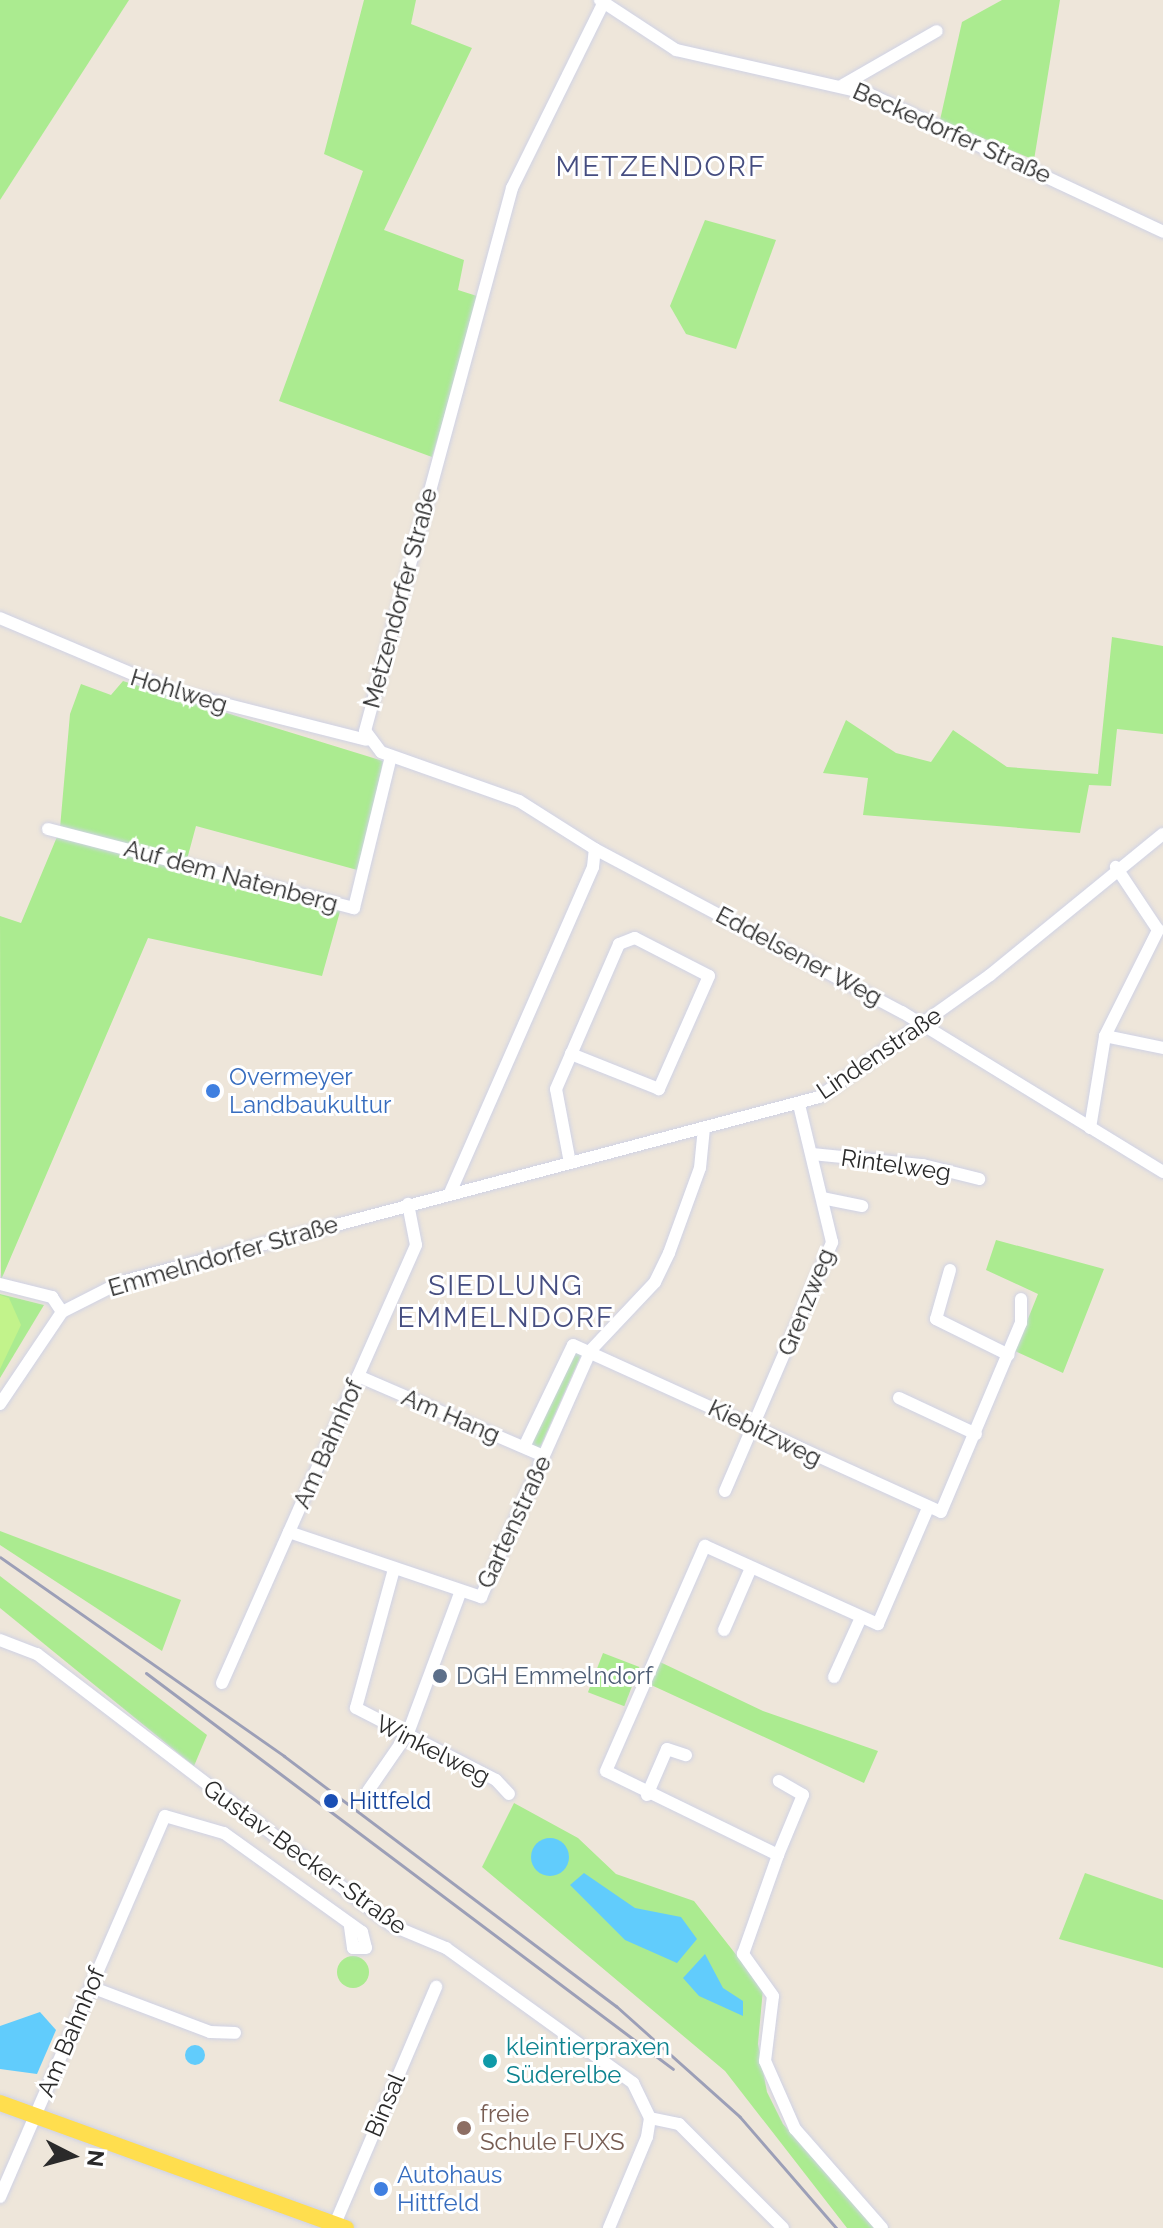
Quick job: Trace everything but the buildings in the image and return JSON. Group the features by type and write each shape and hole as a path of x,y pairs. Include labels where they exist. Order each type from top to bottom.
{"main road":[{"path":"0,2103 340,2226"}],"street":[{"name":"Beckedorfer Straße","path":"601,3 676,50 843,85 1163,232"},
{"name":"Metzendorfer Straße","path":"595,849 519,801 391,756 366,740 512,188 601,3"},
{"path":"843,85 937,31"},
{"name":"Hohlweg","path":"0,618 146,682 366,740"},
{"name":"Auf dem Natenberg","path":"48,829 354,908 391,756"},
{"name":"Lindenstraße","path":"450,1193 799,1105 837,1087 923,1025 1116,867 1163,834"},
{"path":"450,1193 593,867 595,849"},
{"name":"Eddelsener Weg","path":"595,849 923,1025 1163,1172"},
{"path":"1090,1128 1105,1036 1160,930 1116,867"},
{"path":"570,1163 554,1099 571,1054 625,938 709,976 659,1089 571,1054"},
{"path":"1105,1036 1163,1048"},
{"name":"Grenzweg","path":"725,1491 828,1255 822,1198 799,1105"},
{"name":"Gartenstraße","path":"289,1532 474,1598 486,1591 591,1350 658,1276 700,1168 704,1128"},
{"name":"Rintelweg","path":"812,1154 923,1165 979,1179"},
{"name":"Emmelndorfer Straße","path":"0,1404 62,1312 121,1282 450,1193"},
{"path":"822,1198 862,1206"},
{"name":"Am Bahnhof","path":"222,1683 416,1245 408,1204"},
{"path":"950,1270 936,1319 1009,1355"},
{"path":"0,1284 52,1297 62,1312"},
{"path":"899,1398 976,1434 1009,1355 1021,1299"},
{"name":"Gartenstraße","path":"524,1447 568,1346 591,1350"},
{"name":"Kiebitzweg","path":"591,1350 927,1510 941,1512 976,1434"},
{"name":"Am Hang","path":"358,1376 544,1456"},
{"path":"778,1855 647,1795 606,1771 698,1552 713,1548 859,1622 878,1624 885,1617 927,1510"},
{"path":"724,1630 751,1568"},
{"name":"Winkelweg","path":"394,1569 354,1698 362,1714 408,1733 509,1794"},
{"path":"368,1791 408,1733 460,1593"},
{"path":"834,1677 859,1622"},
{"name":"Gustav-Becker-Straße","path":"0,1640 37,1654 184,1769 405,1933 446,1948 613,2067 633,2083 650,2118"},
{"path":"647,1795 667,1749 686,1755"},
{"path":"779,1781 803,1795 743,1954 773,1996 765,2061 795,2129 882,2228"},
{"name":"Am Bahnhof","path":"0,2197 165,1816 224,1833 350,1926"},
{"path":"91,1987 210,2032 235,2033"},
{"name":"Binsal","path":"340,2226 436,1987"},
{"path":"609,2228 650,2118 679,2124 783,2228"}],"green space":[{"path":"0,0 129,0 0,200"},
{"path":"364,0 416,0 411,24 472,48 384,230 464,260 458,290 480,297 432,457 279,401 363,171 324,154"},
{"path":"1002,0 1060,0 1034,160 940,120 962,22"},
{"path":"705,220 776,240 736,349 686,334 670,306"},
{"path":"1112,637 1163,646 1163,734 1117,729 1111,786 1089,785 1080,833 863,815 868,778 823,773 846,720 896,753 931,762 953,730 1007,767 1098,774"},
{"path":"123,681 383,761 361,871 196,826 186,863 60,828 70,714 81,684 111,695"},
{"path":"59,832 341,908 322,976 148,938 1,1280 0,916 21,923"},
{"path":"996,1240 1104,1269 1063,1373 1015,1351 1038,1294 986,1270"},
{"path":"0,1294 44,1305 0,1378"},
{"path":"0,1295 9,1298 21,1325 0,1369"},
{"path":"572,1351 581,1355 540,1448 531,1444"},
{"path":"0,1531 181,1600 162,1651 0,1545"},
{"path":"0,1576 207,1735 194,1766 0,1608"},
{"path":"603,1653 639,1667 624,1706 588,1692"},
{"path":"660,1662 763,1711 878,1751 864,1783 649,1684"},
{"path":"514,1803 578,1838 616,1874 694,1901 763,1989 758,2044 767,2092 783,2124 876,2228 847,2228 725,2071 482,1867"},
{"path":"1085,1873 1163,1900 1163,1968 1059,1939"},
{"path":"353,1956 364,1961 369,1972 364,1983 353,1988 342,1983 337,1972 342,1961"}],"water":[{"path":"550,1838 563,1844 569,1857 563,1870 550,1876 537,1870 531,1857 537,1844"},
{"path":"584,1873 635,1908 681,1917 697,1939 677,1963 625,1940 570,1885"},
{"path":"705,1954 723,1988 743,2001 743,2016 699,1996 683,1978"},
{"path":"40,2012 56,2030 37,2074 0,2069 0,2026"},
{"path":"195,2045 202,2048 205,2055 202,2062 195,2065 188,2062 185,2055 188,2048"}],"railway":[{"path":"0,1557 284,1756 616,2006 740,2117 836,2228"},
{"path":"146,1673 673,2069"}],"place":[{"name":"Overmeyer Landbaukultur","path":"213,1091"},
{"name":"DGH Emmelndorf","path":"440,1676"},
{"name":"Hittfeld","path":"331,1801"},
{"name":"kleintierpraxen Süderelbe","path":"490,2061"},
{"name":"freie Schule FUXS","path":"464,2128"},
{"name":"Autohaus Hittfeld","path":"381,2189"}],"district":[{"name":"METZENDORF","path":"661,167"},
{"name":"SIEDLUNG EMMELNDORF","path":"506,1302"}]}
